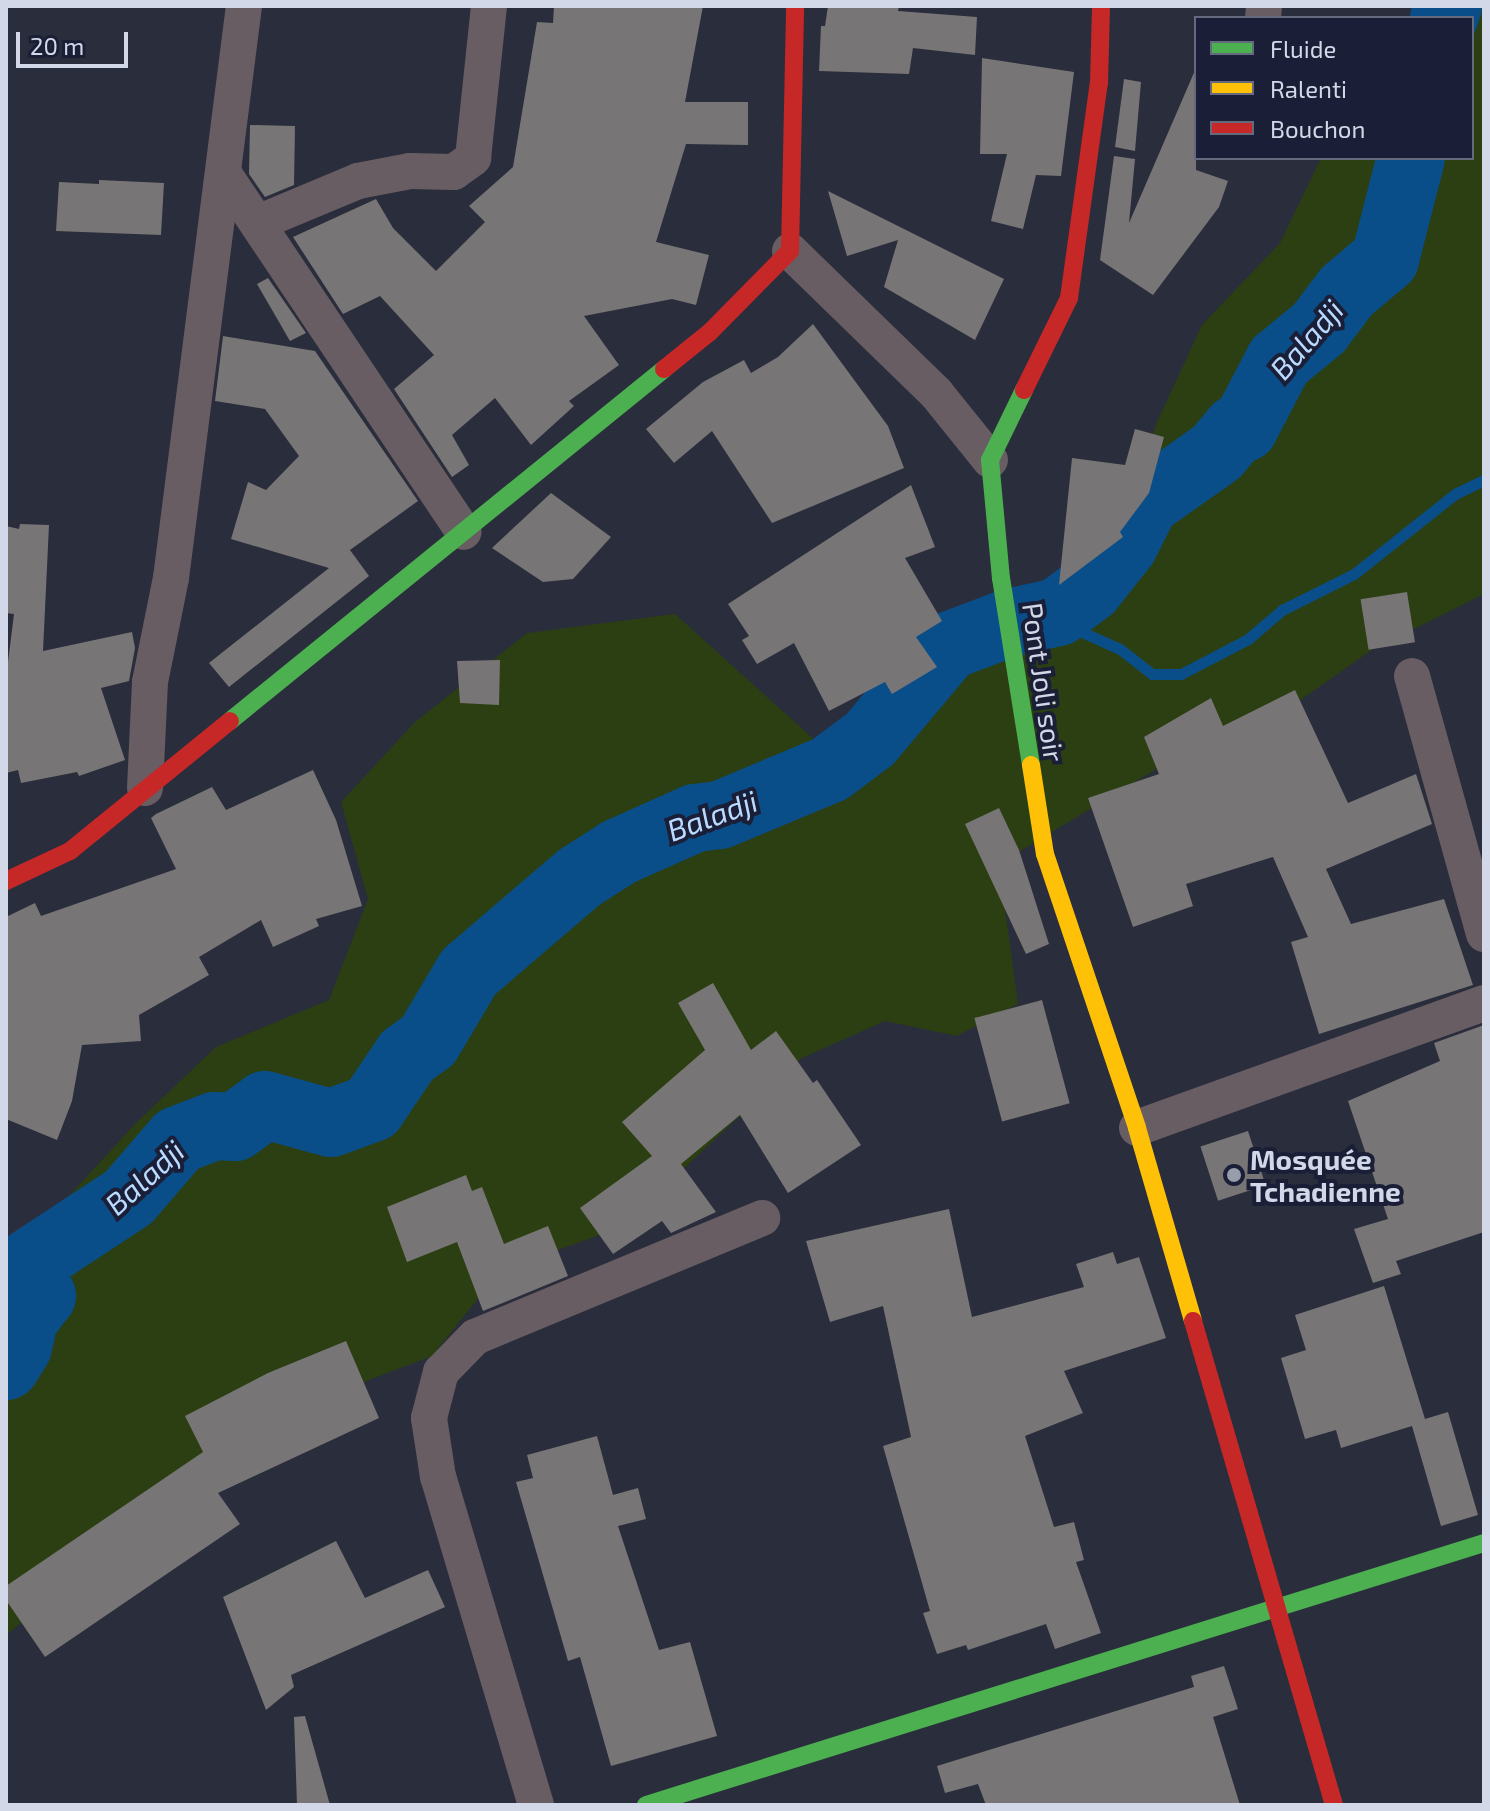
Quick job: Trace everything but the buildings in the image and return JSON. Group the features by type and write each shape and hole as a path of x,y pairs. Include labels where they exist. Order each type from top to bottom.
{"street":[{"path":"145,788 150,682 171,578 226,177 244,6"},
{"path":"260,222 358,181 410,171 454,172 473,158 489,6"},
{"path":"6,881 70,851 710,332 790,251 795,6"},
{"path":"790,251 936,393 990,460 1069,298 1099,83 1101,6"},
{"path":"226,177 260,222 464,532"},
{"name":"Pont Joli soir","path":"990,460 1001,578 1032,794 1045,854 1137,1128 1334,1805"},
{"path":"1412,676 1484,934"},
{"path":"1137,1128 1484,1003"},
{"path":"536,1805 438,1477 429,1418 441,1372 475,1337 762,1218"},
{"path":"646,1805 1276,1611 1484,1543"}],"green space":[{"name":"Baladji","path":"1433,6 1484,6 1484,594 1370,651 1281,714 1216,733 999,864 1018,1004 957,1036 885,1021 802,1058 620,1228 501,1270 432,1356 285,1412 6,1635 6,1243 21,1248 136,1123 216,1047 329,1000 368,899 341,802 414,723 527,633 675,614 837,760 876,744 945,689 1065,618 1123,518 1157,422 1202,325 1280,243 1320,160 1474,160 1474,16 1432,16"}],"waterway":[{"name":"Baladji","path":"1445,16 1448,6"},
{"name":"Baladji","path":"6,1366 18,1347 21,1333 16,1320 19,1326 42,1296 18,1278 26,1265 129,1197 178,1140 214,1126 235,1127 265,1105 331,1123 372,1108 407,1056 428,1041 469,972 580,877 619,852 695,818 720,815 830,769 870,739 948,646 1009,623 1058,612 1089,589 1124,545 1145,503 1217,452 1236,429 1244,428 1279,361 1319,328 1347,291 1385,259 1410,160"},
{"path":"1058,612 1082,632 1120,649 1152,674 1181,674 1248,639 1282,610 1354,574 1455,494 1484,480"},
{"name":"Baladji","path":"6,1269 42,1296"}],"traffic: fast":[{"path":"230,721 664,369"},
{"path":"1024,390 990,460 1001,578 1031,765"},
{"path":"646,1805 1484,1543"}],"traffic: slow":[{"path":"1031,765 1045,854 1137,1128 1193,1321"}],"traffic: jam":[{"path":"664,369 710,332 790,251 795,6"},
{"path":"1024,390 1069,298 1099,83 1101,6"},
{"path":"6,881 70,851 230,721"},
{"path":"1193,1321 1334,1805"}],"place":[{"name":"Mosquée Tchadienne","path":"1234,1175"}]}
